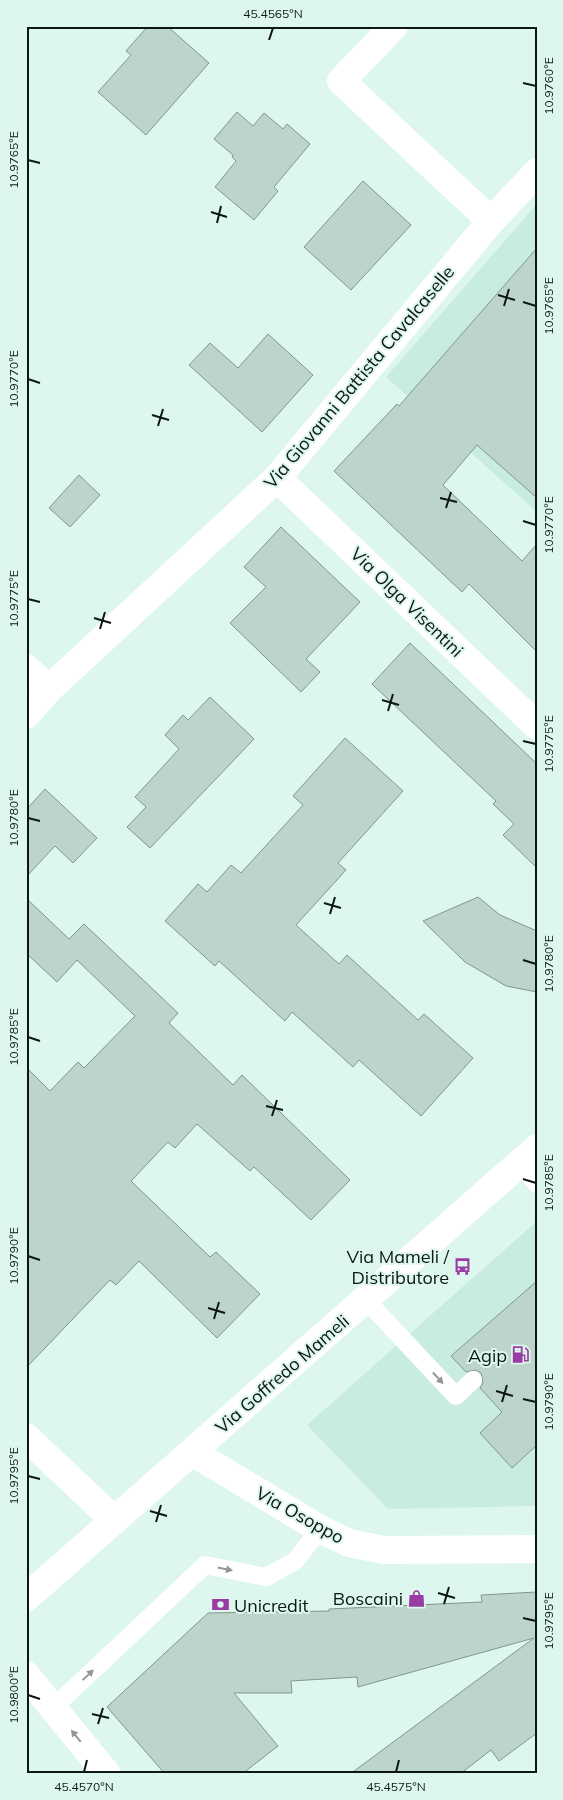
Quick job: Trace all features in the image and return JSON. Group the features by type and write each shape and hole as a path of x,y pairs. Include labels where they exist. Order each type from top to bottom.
{"street":[{"path":"394,26 341,82 491,221"},
{"name":"Via Giovanni Battista Cavalcaselle","path":"26,715 49,689 277,478 491,221 537,172"},
{"name":"Via Olga Visentini","path":"277,478 537,726"},
{"path":"26,668 49,689"},
{"name":"Via Goffredo Mameli","path":"26,1598 365,1299 531,1165"},
{"path":"26,1438 114,1520"},
{"name":"Via Osoppo","path":"192,1452 320,1529 348,1543 384,1550 537,1549"},
{"path":"26,1675 107,1774"}],"lane":[{"path":"365,1299 456,1396 473,1380"},
{"path":"52,1708 205,1565 266,1577 295,1561 320,1529"}],"shaded area":[{"path":"537,204 537,512 386,377"},
{"path":"537,1221 537,1506 388,1509 307,1425"}],"building":[{"path":"148,26 167,26 209,63 146,135 98,92 131,55 126,51"},
{"path":"237,112 253,126 264,113 283,129 287,124 310,144 274,187 278,191 254,220 215,187 236,161 232,157 233,155 214,139"},
{"path":"363,181 411,225 351,290 304,247"},
{"path":"537,248 537,498 477,445 443,485 522,561 537,544 537,652 469,584 462,592 334,471 397,404 399,406"},
{"path":"268,334 313,375 262,432 189,365 210,343 238,368"},
{"path":"79,475 100,495 70,527 49,508"},
{"path":"281,527 360,602 306,659 320,672 301,692 230,623 266,587 244,567"},
{"path":"410,643 537,764 537,868 503,835 514,824 493,804 496,801 372,684"},
{"path":"210,697 254,739 150,848 127,827 146,807 135,797 179,749 165,735 183,715 188,720"},
{"path":"345,738 403,791 338,863 346,870 296,925 339,964 347,955 418,1020 424,1014 473,1058 421,1116 359,1060 353,1067 292,1012 285,1021 219,961 215,966 165,921 198,884 207,892 231,865 241,873 303,805 293,796"},
{"path":"45,789 97,838 73,863 55,846 26,877 26,810"},
{"path":"478,897 500,915 537,931 537,992 506,986 465,962 423,921"},
{"path":"26,898 69,939 84,924 178,1013 169,1023 233,1085 242,1075 350,1180 311,1220 254,1167 250,1171 197,1124 175,1148 168,1142 131,1181 210,1257 216,1252 260,1294 217,1338 139,1261 116,1285 110,1280 26,1368 26,1067 50,1091 78,1062 84,1068 135,1016 77,960 57,982 26,953"},
{"path":"537,1281 537,1445 512,1468 480,1433 502,1412 480,1388 483,1383 481,1373 476,1370 466,1372 451,1356"},
{"path":"537,1592 537,1733 499,1761 491,1750 460,1774 350,1774 534,1638 358,1687 357,1677 291,1681 292,1693 234,1693 278,1746 242,1774 165,1774 107,1707 208,1613 329,1611 329,1609 482,1602 481,1595"}],"place":[{"name":"Via Mameli / Distributore","path":"463,1266"},
{"name":"Agip","path":"521,1355"},
{"name":"Boscaini","path":"417,1598"},
{"name":"Unicredit","path":"220,1605"}]}
